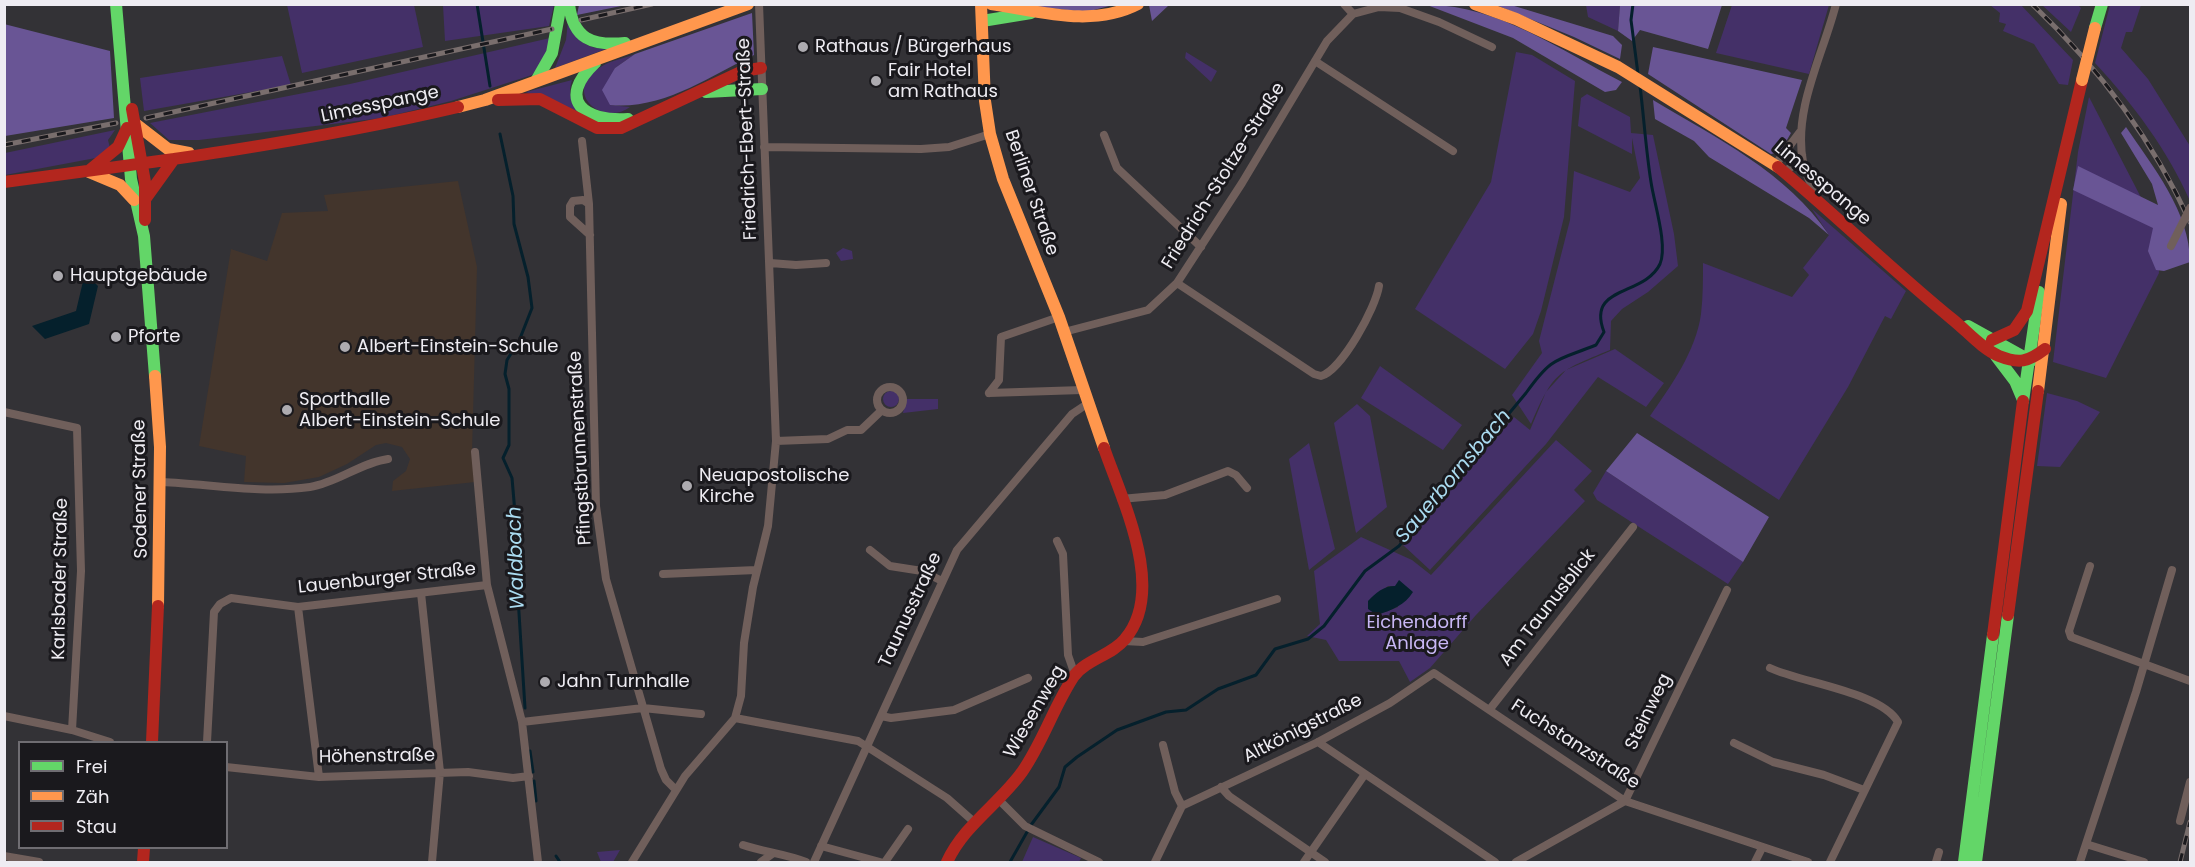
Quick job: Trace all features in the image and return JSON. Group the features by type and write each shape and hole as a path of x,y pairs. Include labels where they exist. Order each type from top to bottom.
{"main road":[{"name":"Sodener Straße","path":"116,4 125,86 142,201 154,336 162,482 152,741"},
{"path":"535,83 552,58 557,41 561,4"},
{"path":"569,4 573,25 578,33 588,41 605,45 641,41"},
{"name":"Limesspange","path":"4,182 136,165 377,126 485,100 641,41 748,4"},
{"name":"Berliner Straße","path":"981,4 985,94 990,134 1003,179 1059,317 1082,390 1137,544 1142,578 1136,623 1124,641"},
{"path":"991,4 1035,12 1112,15 1125,12 1138,4"},
{"name":"Limesspange","path":"1475,4 1516,19 1618,67 1780,169 1948,316"},
{"path":"1992,340 2014,330 2024,320 2046,241 2082,80 2102,4"},
{"path":"982,21 1035,12"},
{"path":"606,55 592,65 577,81 575,95 584,112 605,121 652,114"},
{"path":"485,100 540,99 584,124 611,130 652,114 743,71 761,68"},
{"path":"701,92 762,89"},
{"path":"174,159 142,201 120,185 88,172 118,147 132,124 168,149 199,154"},
{"path":"1976,862 2044,349 2064,161"},
{"path":"1964,862 2046,241"},
{"path":"1948,316 2030,360 2037,374 2038,391"},
{"path":"1948,316 1996,355 2015,381 2024,401"},
{"path":"1996,355 2015,362 2030,360 2044,349"},
{"name":"Wiesenweg","path":"947,862 973,821 1017,778 1075,675 1087,663 1124,641"}],"street":[{"path":"1344,4 1353,14 1379,7 1400,8 1439,22 1492,46"},
{"path":"1819,201 1803,165 1800,132 1809,88 1836,4"},
{"name":"Friedrich-Ebert-Straße","path":"633,862 676,790 735,718 741,696 744,643 756,570 768,526 776,441 759,9"},
{"name":"Friedrich-Stoltze-Straße","path":"1064,332 1148,310 1177,283 1315,61 1338,26 1353,14"},
{"path":"1315,61 1453,151"},
{"path":"1780,169 1800,132"},
{"path":"764,147 921,149 949,147 990,134"},
{"path":"1104,135 1117,168 1201,247"},
{"name":"Pfingstbrunnenstraße","path":"582,141 590,204 596,506 606,579 661,769 666,780 676,790"},
{"path":"1780,169 1794,165 1802,154"},
{"path":"590,204 578,200 573,201 569,211 575,223 590,235"},
{"path":"2171,246 2190,208"},
{"name":"Friedrich-Ebert-Straße","path":"770,263 796,265 826,263"},
{"path":"1177,283 1314,374 1321,376 1335,369 1375,304 1379,286"},
{"path":"1059,317 1001,337 999,380 989,393 1082,390"},
{"name":"Taunusstraße","path":"814,862 957,550 1014,479 1072,414 1087,404"},
{"path":"776,441 828,439 847,430 861,430 882,410"},
{"name":"Karlsbader Straße","path":"4,412 77,428 81,571 72,730"},
{"path":"475,452 487,585 522,722 538,862"},
{"path":"162,482 237,488 310,487 364,464 388,459"},
{"path":"1121,500 1165,495 1228,471 1236,475 1247,488"},
{"name":"Am Taunusblick","path":"1490,709 1633,527"},
{"path":"1057,541 1063,554 1068,655 1075,675"},
{"path":"870,550 890,566 922,571 942,581"},
{"path":"2090,566 2069,631 2071,637 2190,681"},
{"path":"663,574 756,570"},
{"path":"2080,862 2144,665 2172,570"},
{"name":"Lauenburger Straße","path":"207,741 214,612 220,604 231,598 298,607 487,585"},
{"name":"Steinweg","path":"1625,801 1727,590"},
{"path":"421,592 440,772 432,862"},
{"name":"Wiesenweg","path":"1124,641 1143,642 1277,599"},
{"path":"298,607 320,777"},
{"path":"1770,668 1797,679 1851,693 1871,701 1897,719 1898,726 1830,862"},
{"name":"Fuchstanzstraße","path":"1434,673 1625,801 1808,862"},
{"name":"Altkönigstraße","path":"1182,806 1318,742 1390,703 1434,673"},
{"path":"881,716 891,718 954,710 1028,678"},
{"path":"522,722 643,708 701,714"},
{"path":"4,716 72,730 107,741"},
{"path":"735,718 848,737 947,798 973,821"},
{"path":"1318,742 1495,862"},
{"path":"1734,743 1773,762 1824,775 1864,790"},
{"path":"1155,862 1182,806 1175,792 1163,745"},
{"name":"Höhenstraße","path":"228,767 320,777 440,772 468,772 513,778 529,776"},
{"path":"1304,862 1365,774"},
{"path":"2180,821 2190,782"},
{"path":"1221,787 1229,796 1325,862"},
{"path":"997,798 1025,826 1099,862"},
{"path":"1516,862 1625,801"},
{"path":"885,862 908,829"},
{"path":"2086,844 2144,862"},
{"path":"743,845 806,862"},
{"path":"821,846 880,862"},
{"path":"1755,862 1762,848"},
{"path":"1936,862 1939,852"},
{"path":"761,862 772,854"},
{"path":"4,856 39,862"}],"shaded area":[{"path":"579,4 626,5 577,15"},
{"path":"1149,4 1169,5 1152,21"},
{"path":"1620,4 1722,5 1708,49 1640,30 1632,41 1618,31"},
{"path":"1021,5 1113,5 1086,12"},
{"path":"1427,5 1478,12 1503,21 1552,44 1622,82 1616,90 1605,92 1513,38"},
{"path":"1496,5 1511,5 1613,36 1622,45 1620,59 1574,37"},
{"path":"752,13 754,55 667,97 630,105 610,105 602,90 615,68 635,54"},
{"path":"4,24 110,51 114,118 5,136"},
{"path":"1653,47 1802,80 1786,128 1791,133 1780,152 1771,154 1648,74"},
{"path":"1653,100 1749,158 1772,175 1812,213 1829,235 1809,218 1709,157 1694,141 1655,119"},
{"path":"2126,127 2158,174 2177,208 2184,225 2190,262 2164,271 2156,270 2148,251 2153,228 2073,190 2078,166 2158,205 2152,184 2121,133"},
{"name":"Albert-Einstein-Schule","path":"458,181 477,267 472,452 475,482 392,491 393,481 406,471 410,459 402,447 386,443 376,445 347,464 319,477 284,483 244,482 246,456 199,446 231,249 267,261 282,213 328,211 324,195"},
{"path":"1637,433 1769,517 1743,562 1606,471"}],"green space":[{"path":"443,4 554,5 549,26 445,41"},
{"path":"287,5 414,5 423,47 302,73"},
{"path":"1586,5 1620,5 1618,31 1588,17"},
{"path":"1732,5 1829,5 1809,74 1716,53"},
{"path":"1990,5 2021,5 2073,60 2068,85 2059,84 2034,44 2003,31 2006,24 1999,22 2000,13"},
{"path":"2042,5 2078,5 2081,8 2071,32"},
{"path":"2110,5 2141,5 2132,32 2126,32 2121,48 2148,79 2190,146 2190,201 2160,145 2123,95 2095,63"},
{"path":"568,21 577,38 582,42 592,47 606,49 555,68 566,40"},
{"path":"550,38 548,55 532,75 451,101 382,118 199,140 169,140 150,123 350,84"},
{"path":"1186,52 1217,71 1211,82 1185,58"},
{"path":"1516,52 1532,55 1575,81 1564,217 1541,311 1533,334 1505,369 1415,309 1491,182"},
{"path":"635,54 615,68 610,105 630,107 619,112 608,113 597,110 589,103 585,95 585,85 591,75 608,63"},
{"path":"282,56 291,85 144,111 140,78"},
{"path":"572,80 571,98 589,123 526,92"},
{"path":"1587,94 1630,117 1631,133 1653,135 1674,234 1678,266 1648,292 1622,309 1611,321 1610,350 1579,363 1559,375 1546,393 1531,424 1512,395 1542,353 1539,341 1570,220 1574,171 1630,192 1640,178 1632,138 1632,154 1578,126 1581,98"},
{"path":"2089,97 2163,240 2158,252 2159,273 2106,378 2053,362 2078,152"},
{"path":"115,130 108,140 110,148 101,157 5,175 5,153"},
{"path":"1812,209 1906,291 1891,319 1885,316 1848,387 1779,500 1650,416 1682,368 1694,341 1701,314 1703,263 1792,297 1809,275 1803,268 1829,235"},
{"path":"843,248 852,251 853,259 841,261 836,253"},
{"path":"1615,349 1664,383 1646,407 1598,377 1546,444 1430,570 1403,545 1514,417 1530,430 1546,392 1566,370"},
{"path":"1380,366 1462,425 1443,450 1361,398"},
{"path":"891,391 899,399 891,407 883,399"},
{"path":"2047,393 2077,401 2100,412 2060,467 2037,466"},
{"path":"906,399 938,399 938,409 903,413"},
{"path":"1357,404 1370,416 1387,507 1356,533 1334,423"},
{"name":"Eichendorff Anlage","path":"1556,440 1592,471 1574,490 1585,501 1476,615 1430,668 1410,682 1399,661 1339,661 1326,640 1307,636 1320,624 1314,571 1361,537 1412,560 1431,575","holes":["1388,586 1395,587 1398,607 1377,615 1368,602"]},
{"path":"1309,443 1335,549 1309,570 1289,459"},
{"path":"1606,471 1743,562 1728,584 1597,500 1593,493"},
{"path":"1033,837 1081,858 1079,862 1022,862"},
{"path":"620,850 613,862 601,862 597,852"}],"water":[{"path":"85,273 98,286 89,324 45,339 32,326 76,311"},
{"path":"1399,580 1413,592 1402,604 1377,615 1368,609 1368,601 1374,595 1383,589 1395,586"}],"waterway":[{"name":"Waldbach","path":"477,4 490,86"},
{"name":"Sauerbornsbach","path":"1633,4 1631,20 1638,74"},
{"name":"Sauerbornsbach","path":"1010,862 1031,825 1059,787 1065,767 1117,730 1166,712 1186,710 1218,689 1256,675 1275,649 1308,639 1324,626 1365,571 1399,546 1543,372 1556,361 1596,345 1604,332 1601,317 1603,306 1619,293 1642,282 1652,274 1660,264 1662,256 1660,224 1649,170 1640,86"},
{"name":"Waldbach","path":"500,134 513,196 514,224 528,277 532,308 519,341 507,360 505,374 509,389 509,445 503,458 512,478 515,513 520,534 515,550 525,708"},
{"name":"Waldbach","path":"530,751 533,772"},
{"name":"Waldbach","path":"534,781 536,801"},
{"name":"Waldbach","path":"556,856 560,862"}],"railway":[{"path":"581,20 652,4"},
{"path":"2032,4 2080,53 2122,106 2159,162 2190,222"},
{"path":"146,118 552,29"},
{"path":"4,145 116,123"},
{"path":"2180,862 2190,822"}],"traffic: fast":[{"path":"116,4 131,179 144,236 155,376"},
{"path":"536,81 552,53 561,4"},
{"path":"569,4 575,25 586,38 603,43 625,43"},
{"path":"2095,28 2102,4"},
{"path":"982,21 1031,13"},
{"path":"595,63 583,76 578,88 577,98 580,106 599,117 628,119"},
{"path":"706,92 762,89"},
{"path":"2023,401 2039,292"},
{"path":"1968,326 2031,361"},
{"path":"1996,356 2015,381 2023,400"},
{"path":"1976,862 2008,615"},
{"path":"1964,862 1993,635"}],"traffic: slow":[{"path":"458,107 485,100 748,4"},
{"path":"981,4 985,101 990,134 1003,179 1059,317 1104,448"},
{"path":"991,4 1065,16 1102,15 1138,4"},
{"path":"1475,4 1516,19 1618,67 1778,167"},
{"path":"2082,80 2095,28"},
{"path":"137,125 168,149 189,153"},
{"path":"89,172 120,185 134,200"},
{"path":"2038,391 2061,204"},
{"path":"155,376 160,447 158,606"}],"traffic: jam":[{"path":"498,100 540,99 597,128 621,128 743,71 761,68"},
{"path":"1992,340 2014,330 2027,311 2082,80"},
{"path":"4,182 289,141 458,107"},
{"path":"132,109 145,182 145,220"},
{"path":"90,170 118,147 127,128"},
{"path":"146,198 174,159"},
{"path":"1778,167 1986,349 1999,356 2018,361 2033,357 2045,349"},
{"path":"2008,615 2038,391"},
{"path":"1993,635 2023,401"},
{"path":"947,862 972,826 1022,772 1074,676 1086,665 1120,644 1137,619 1142,596 1142,571 1137,545 1130,518 1104,448"},
{"path":"152,741 158,606"},
{"path":"143,862 144,849"}],"place":[{"name":"Rathaus / Bürgerhaus","path":"803,47"},
{"name":"Fair Hotel am Rathaus","path":"876,81"},
{"name":"Hauptgebäude","path":"58,276"},
{"name":"Pforte","path":"116,337"},
{"name":"Albert-Einstein-Schule","path":"345,347"},
{"name":"Sporthalle Albert-Einstein-Schule","path":"287,410"},
{"name":"Neuapostolische Kirche","path":"687,486"},
{"name":"Jahn Turnhalle","path":"545,682"}]}
